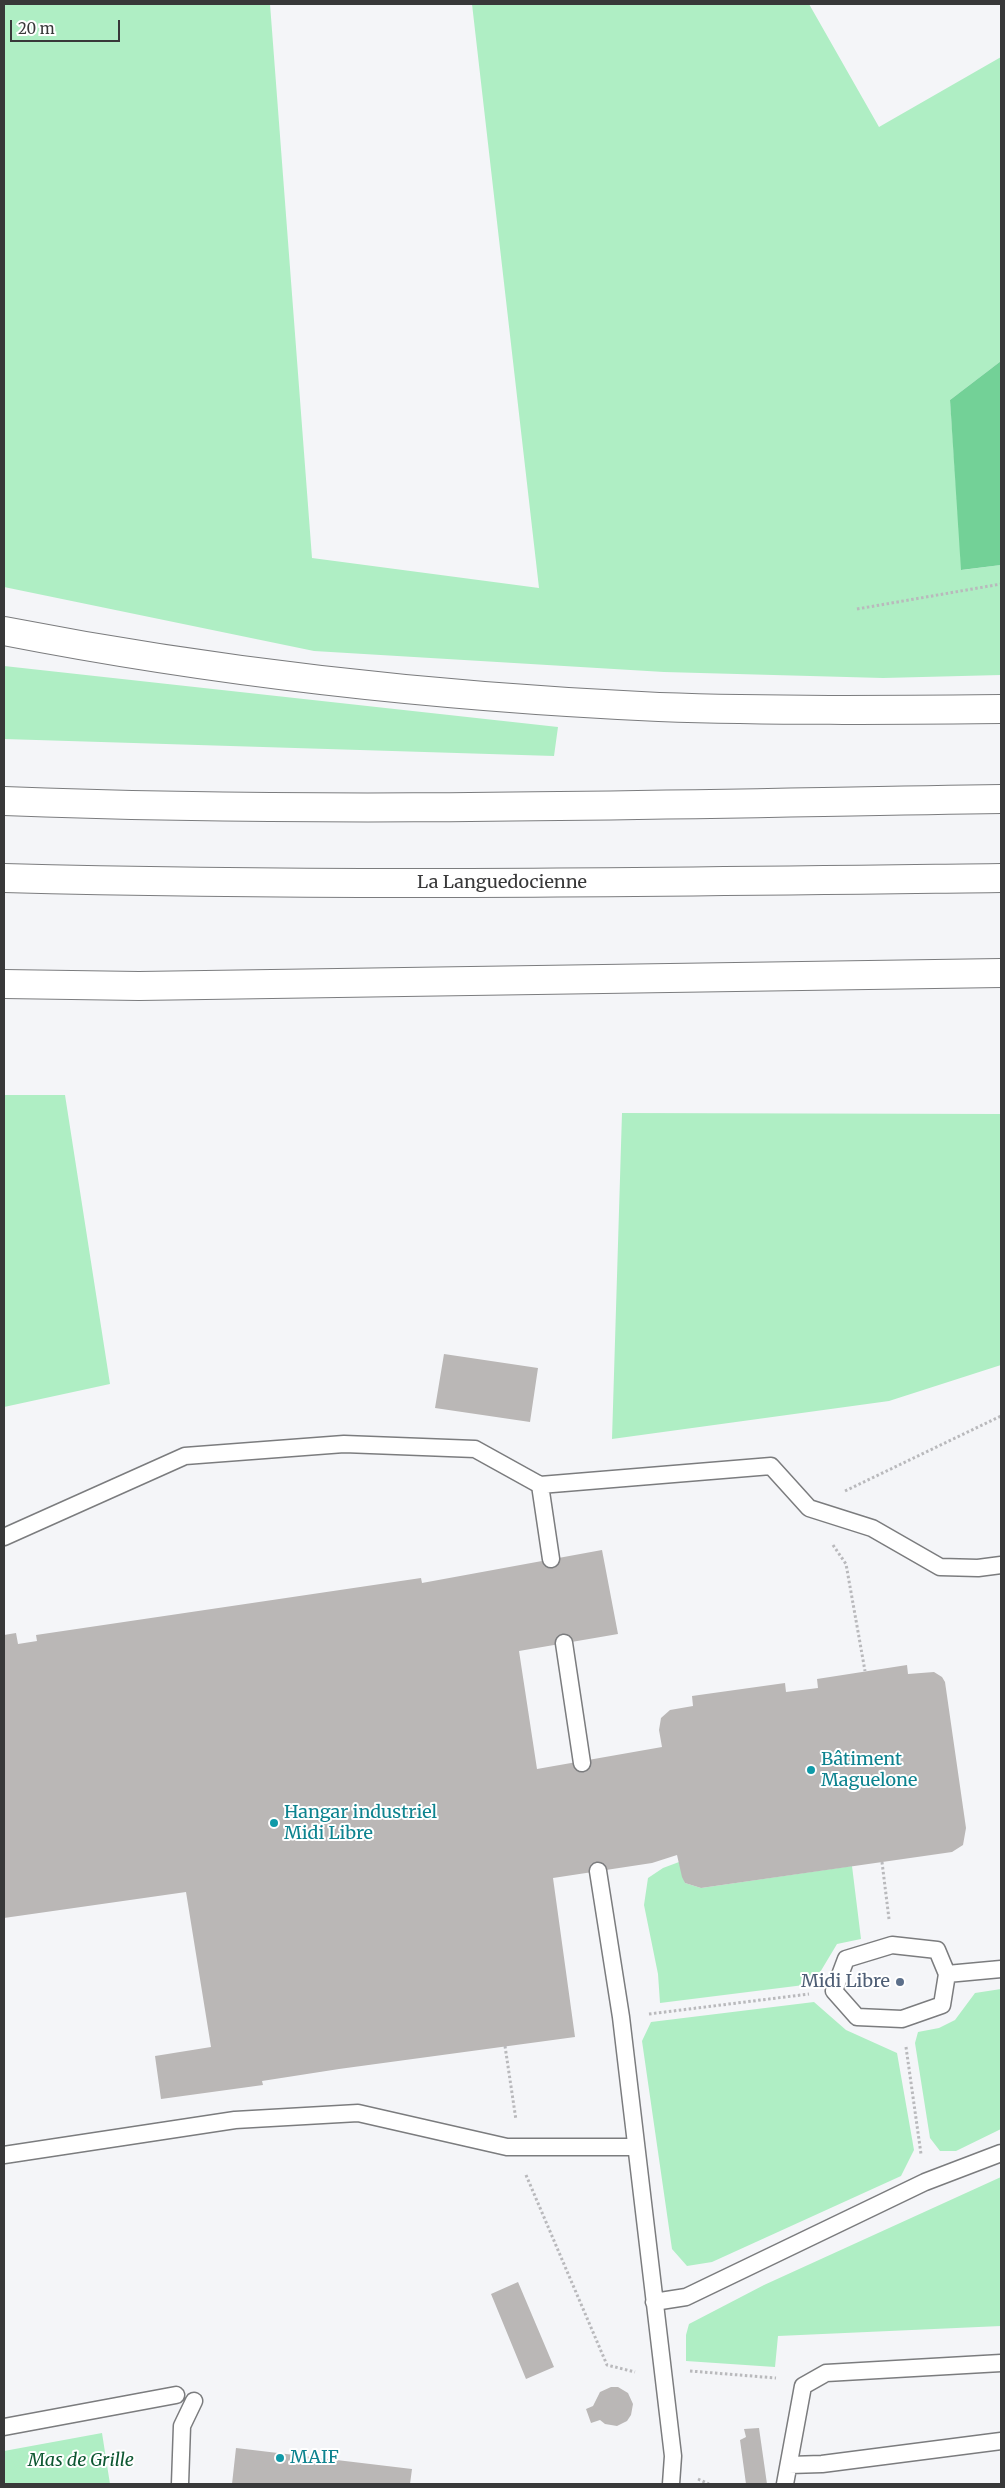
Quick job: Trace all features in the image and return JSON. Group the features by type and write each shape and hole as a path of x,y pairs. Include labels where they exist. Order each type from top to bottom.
{"highway":[{"path":"4,632 128,654 263,674 519,698 659,707 806,710 1001,709"},
{"path":"4,801 153,804 506,806 1001,799"},
{"name":"La Languedocienne","path":"4,878 196,883 497,884 1001,878"},
{"path":"4,984 139,986 1001,973"}],"lane":[{"path":"4,1537 185,1456 344,1444 475,1449 540,1485 771,1466 808,1508 872,1528 940,1567 978,1568 1001,1565"},
{"path":"540,1485 551,1560"},
{"path":"564,1644 582,1762"},
{"path":"598,1871 621,2017 673,2456 671,2484"},
{"path":"892,1945 937,1950 947,1974 942,2005 902,2019 857,2017 834,1991 846,1959 892,1945"},
{"path":"947,1974 1001,1969"},
{"path":"4,2155 235,2120 358,2113 507,2147 636,2147"},
{"path":"654,2302 686,2297 925,2182 1001,2153"},
{"path":"785,2484 803,2386 826,2373 1001,2363"},
{"path":"4,2427 176,2395"},
{"path":"180,2484 182,2426 194,2401"},
{"path":"789,2466 822,2464 1001,2441"}],"path":[{"path":"857,609 1001,584"},
{"path":"865,1671 846,1564 808,1508 1001,1416"},
{"path":"882,1862 892,1945"},
{"path":"621,2017 834,1991"},
{"path":"902,2019 925,2182"},
{"path":"505,2046 522,2166 607,2365 636,2372 663,2374 682,2370 781,2379 803,2386"},
{"path":"636,2372 637,2381"}],"green space":[{"path":"4,4 270,4 312,558 539,588 472,4 809,4 879,127 1001,57 1001,361 950,400 962,570 1001,565 1001,675 883,678 664,672 314,651 4,587"},
{"path":"1001,361 1001,565 961,570 950,400"},
{"path":"4,666 558,727 554,756 4,739"},
{"path":"4,1095 65,1095 110,1384 4,1407"},
{"path":"622,1113 1001,1114 1001,1365 889,1401 612,1439"},
{"path":"679,1862 685,1883 701,1888 852,1866 861,1939 837,1944 816,1979 804,1985 660,2003 658,1974 644,1905 648,1878 663,1868"},
{"path":"1001,1989 1001,2129 956,2151 940,2151 930,2138 915,2043 918,2032 939,2028 955,2020 975,1993"},
{"path":"814,2002 846,2030 897,2053 914,2150 901,2176 712,2262 687,2266 672,2249 642,2041 651,2022"},
{"path":"1001,2177 1001,2326 778,2336 775,2367 686,2361 686,2335 689,2324 764,2285"},
{"name":"Mas de Grille","path":"102,2433 110,2484 4,2484 4,2451"}],"building":[{"path":"444,1354 538,1368 530,1422 435,1408"},
{"name":"Hangar industriel Midi Libre","path":"602,1550 618,1634 519,1651 537,1769 662,1747 659,1730 661,1718 670,1710 693,1706 692,1696 785,1683 786,1692 818,1688 817,1679 907,1665 908,1674 934,1672 942,1677 945,1682 966,1828 963,1845 952,1852 701,1888 685,1883 677,1855 652,1863 553,1878 575,2037 339,2069 262,2081 263,2085 161,2099 155,2056 211,2047 186,1892 4,1918 4,1635 16,1633 18,1644 37,1641 36,1635 421,1578 422,1583"},
{"path":"518,2282 554,2367 526,2379 491,2294"},
{"path":"611,2387 618,2387 628,2393 633,2404 631,2415 627,2421 617,2426 605,2424 600,2420 591,2423 586,2409 593,2406 600,2392"},
{"path":"759,2428 767,2484 746,2484 740,2440 746,2437 744,2429"},
{"name":"MAIF","path":"236,2448 412,2469 410,2484 232,2484"}],"place":[{"name":"Bâtiment Maguelone","path":"811,1770"},
{"name":"Hangar industriel Midi Libre","path":"274,1823"},
{"name":"Midi Libre","path":"900,1982"},
{"name":"MAIF","path":"280,2458"}]}
